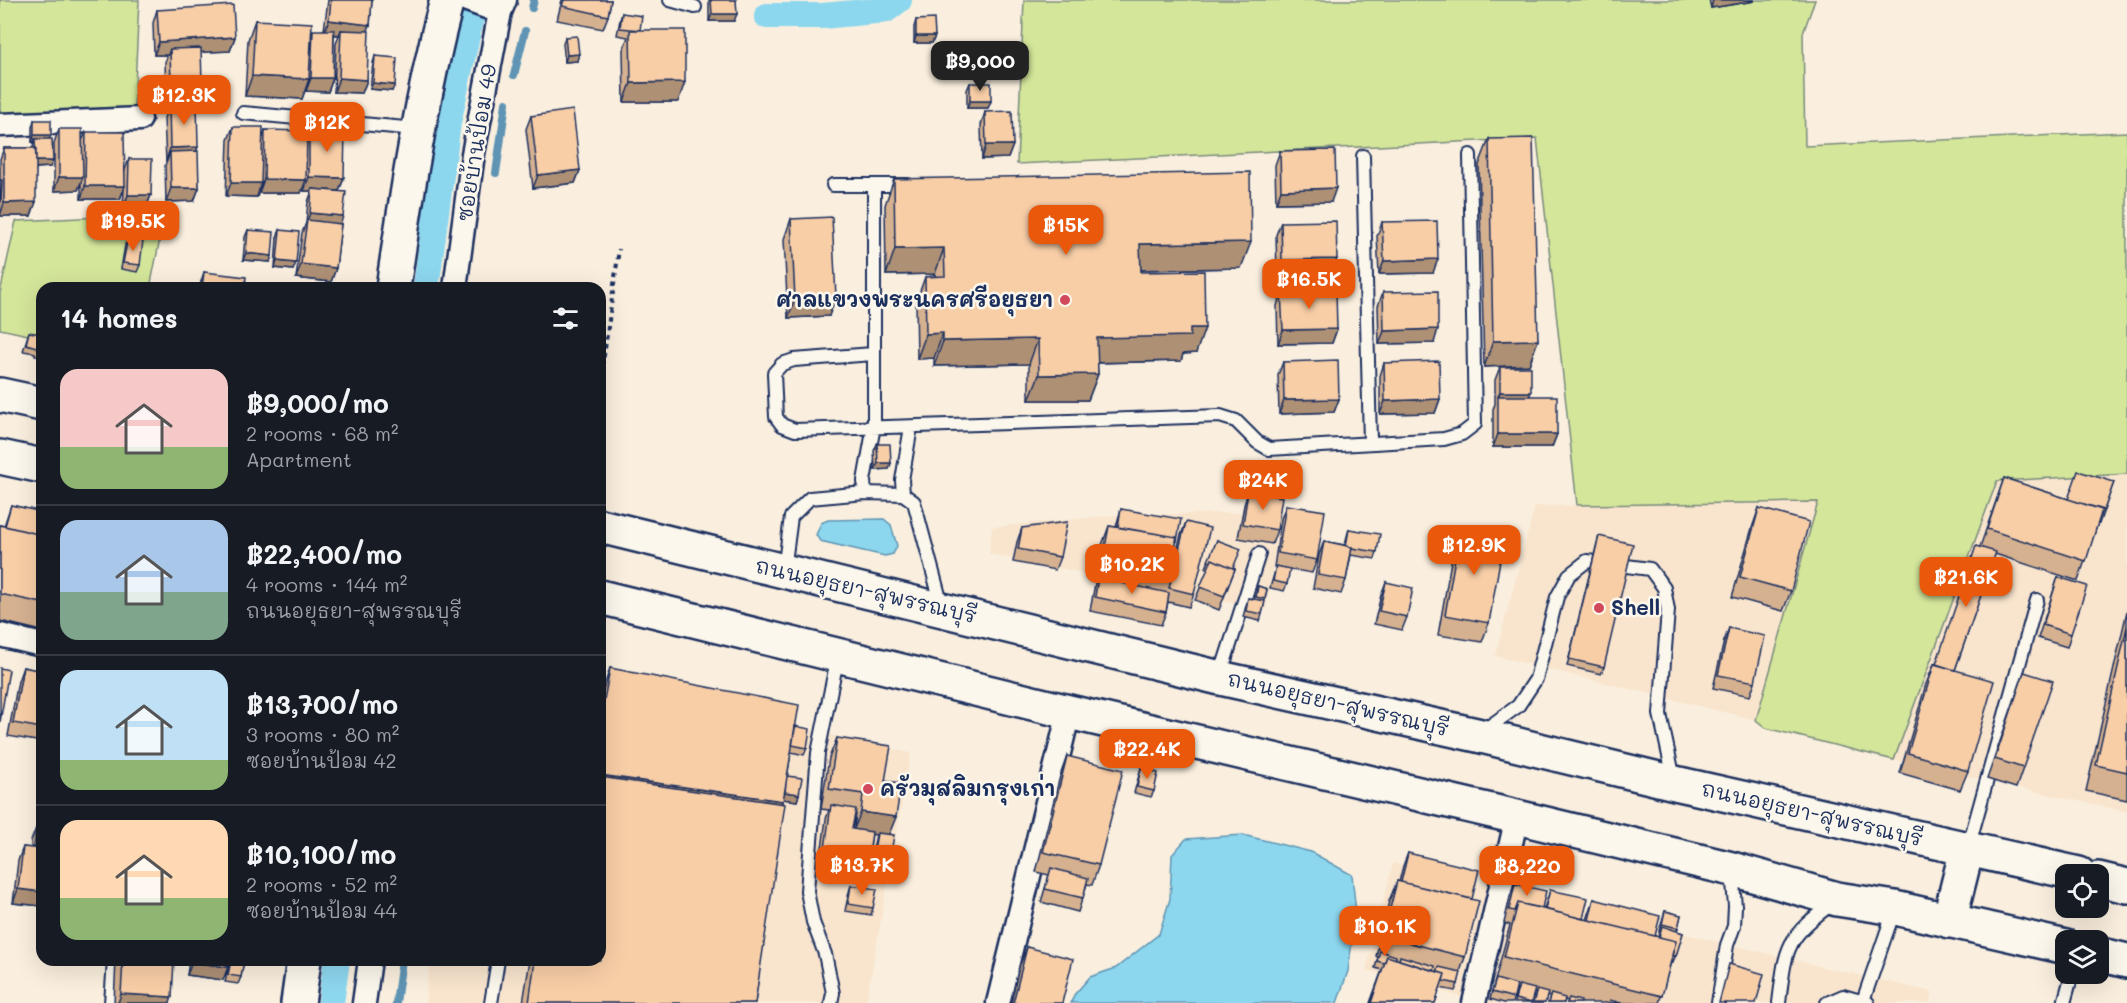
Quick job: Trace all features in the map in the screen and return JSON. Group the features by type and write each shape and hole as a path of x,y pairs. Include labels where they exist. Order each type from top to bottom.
{"main road":[{"path":"394,282 418,129 432,58 447,0"},
{"path":"0,395 36,403"},
{"path":"0,456 36,465"},
{"name":"ถนนอยุธยา-สุพรรณบุรี","path":"606,528 1220,678 2055,869"},
{"path":"606,603 838,654 1069,712 1517,816 1732,869 1837,899 1895,908 2055,944"},
{"path":"1949,921 1967,849"},
{"path":"2109,882 2127,886"},
{"path":"2109,957 2127,961"},
{"path":"298,1003 303,966"}],"street":[{"path":"467,0 498,6"},
{"name":"ซอยบ้านป้อม 49","path":"456,282 472,154 498,6"},
{"path":"0,125 140,119"},
{"path":"0,635 36,644"},
{"path":"998,1003 1069,712"},
{"path":"1481,1001 1517,816"},
{"path":"364,1003 369,966"}],"lane":[{"path":"670,0 695,7"},
{"path":"243,112 418,129"},
{"path":"873,354 794,360 782,364 774,373 776,417 782,425 795,430 1220,416 1236,421 1257,442 1269,449 1444,439 1462,435 1475,424 1470,155"},
{"path":"1362,156 1370,442"},
{"path":"833,186 922,184"},
{"path":"865,493 864,481 874,426 874,186"},
{"path":"903,494 902,480 911,427"},
{"path":"784,572 792,517 810,498 865,493 903,494 914,502 943,609"},
{"path":"1220,678 1259,554"},
{"path":"1477,735 1518,706 1536,679 1557,597 1569,575 1587,561 1650,569 1664,588 1668,610 1660,714 1665,747 1675,783"},
{"path":"1967,849 2037,600"},
{"path":"831,1003 833,993 825,954 813,922 807,891 818,753 838,654"},
{"path":"1718,1003 1728,945 1734,926 1732,869"},
{"path":"1779,1003 1784,958 1793,938 1807,922 1837,899"},
{"path":"1827,1003 1844,996 1865,1002 1895,908"},
{"path":"111,1003 114,966"},
{"path":"491,1003 497,966"},
{"path":"2064,1003 2069,984"}],"path":[{"path":"606,341 619,249"}],"shaded area":[{"path":"2127,474 2127,812 1894,760 1997,481"},
{"path":"1818,502 1756,720 1495,656 1535,506"},
{"path":"1282,512 1266,610 989,554 992,527 1117,515"},
{"path":"0,543 36,552 36,632 0,624"},
{"path":"606,683 911,753 866,1003 425,1003 429,966 606,966"},
{"path":"1393,863 1933,992 1929,1003 1663,1003 1666,991 1662,1003 1483,1003 1366,970"}],"green space":[{"path":"0,0 139,0 134,108 0,114"},
{"path":"1024,0 1815,0 1803,33 1805,146 2127,132 2127,474 1997,481 1894,760 1766,728 1756,720 1818,502 1577,505 1537,138 1017,164"},
{"path":"165,214 151,282 36,282 36,337 0,329 0,293 16,221"}],"water":[{"path":"884,519 891,525 897,546 893,554 885,556 820,541 816,535 821,523 828,520"},
{"path":"1243,835 1311,852 1352,875 1356,913 1348,971 1337,1003 1071,1003 1074,995 1090,977 1116,968 1159,934 1170,899 1172,855 1186,839"}],"building":[{"path":"331,0 372,0 370,25 329,20"},
{"path":"564,0 611,0 608,16 562,6"},
{"path":"711,0 736,0 737,14 712,14"},
{"path":"233,5 235,37 159,42 157,10"},
{"path":"622,13 642,16 640,30 620,28"},
{"path":"934,19 935,36 916,36 916,20"},
{"path":"255,20 312,23 309,79 252,76"},
{"path":"313,30 334,30 333,78 311,78"},
{"path":"341,30 369,31 367,80 339,78"},
{"path":"630,30 685,30 685,82 631,83"},
{"path":"577,36 579,54 567,55 565,37"},
{"path":"201,48 202,83 171,84 170,49"},
{"path":"375,56 397,58 395,85 373,83"},
{"path":"970,83 991,83 991,101 970,101"},
{"path":"197,103 198,147 170,148 169,104"},
{"path":"573,110 580,170 538,175 531,116"},
{"path":"1012,111 1013,145 986,145 985,112"},
{"path":"34,120 51,120 51,135 34,135"},
{"path":"233,127 263,127 261,183 231,183"},
{"path":"59,129 82,129 83,177 59,177"},
{"path":"309,129 345,130 344,178 309,177"},
{"path":"265,130 307,131 306,180 264,179"},
{"path":"86,132 124,132 125,186 85,186"},
{"path":"1533,138 1538,340 1493,341 1489,139"},
{"path":"35,139 52,139 53,161 36,161"},
{"path":"4,148 36,148 36,202 4,203"},
{"path":"1335,150 1336,188 1281,190 1280,151"},
{"path":"198,151 199,188 171,188 170,152"},
{"path":"129,159 152,159 151,195 128,195"},
{"name":"ศาลแขวงพระนครศรีอยุธยา","path":"1250,172 1251,242 1140,244 1141,272 1204,271 1205,328 1190,328 1190,336 1097,338 1098,374 1039,375 1038,339 943,341 943,333 926,334 925,277 945,276 944,248 895,249 894,179"},
{"path":"0,180 2,180 1,202 0,202"},
{"path":"312,189 346,192 343,216 310,213"},
{"path":"832,217 836,297 795,298 791,219"},
{"path":"307,220 341,224 336,268 301,264"},
{"path":"1336,221 1337,259 1282,260 1281,222"},
{"path":"1437,221 1438,259 1384,261 1382,222"},
{"path":"248,230 274,232 272,256 246,253"},
{"path":"280,230 299,232 296,263 277,261"},
{"path":"128,238 143,240 140,265 123,263"},
{"path":"204,272 246,277 246,282 203,282"},
{"path":"1336,291 1337,329 1283,330 1281,292"},
{"path":"1438,291 1438,329 1384,331 1383,292"},
{"path":"29,332 36,333 36,347 26,344"},
{"path":"1338,360 1339,399 1284,400 1283,362"},
{"path":"1439,361 1440,399 1385,401 1384,363"},
{"path":"1500,367 1531,367 1531,392 1500,392"},
{"path":"1498,396 1557,396 1557,434 1498,434"},
{"path":"877,444 890,444 891,463 878,463"},
{"path":"2078,471 2114,482 2104,510 2068,499"},
{"path":"2004,478 2102,510 2086,561 1987,529"},
{"path":"1248,492 1282,497 1277,530 1243,524"},
{"path":"11,505 36,511 36,534 5,526"},
{"path":"1286,505 1325,511 1317,560 1278,553"},
{"path":"1759,508 1809,522 1791,591 1740,577"},
{"path":"1121,509 1181,519 1177,541 1177,537 1118,527"},
{"path":"1067,522 1060,557 1018,549 1022,528"},
{"path":"1186,522 1210,528 1194,594 1169,588"},
{"path":"0,525 36,534 36,602 0,594"},
{"path":"1109,526 1177,537 1170,581 1101,569"},
{"path":"1349,529 1380,534 1377,552 1346,546"},
{"path":"1460,530 1504,538 1489,623 1445,615"},
{"name":"Shell","path":"1599,536 1633,544 1604,667 1569,659"},
{"path":"1217,540 1241,549 1233,568 1212,559 1211,562 1208,561"},
{"path":"1324,541 1352,547 1346,580 1318,575"},
{"path":"1976,546 1996,552 1955,670 1936,664"},
{"path":"1212,559 1235,569 1224,596 1200,587"},
{"path":"1276,566 1290,569 1287,584 1273,581"},
{"path":"2058,577 2087,586 2071,634 2043,625"},
{"path":"1098,578 1169,593 1166,612 1095,597"},
{"path":"1386,582 1413,588 1407,617 1379,611"},
{"path":"1258,586 1267,589 1265,599 1256,597"},
{"path":"1248,598 1265,601 1262,614 1246,611"},
{"path":"2127,627 2127,772 2096,765"},
{"path":"1729,628 1765,636 1755,682 1718,675"},
{"path":"1934,664 1994,681 1968,771 1908,753"},
{"path":"23,667 36,670 36,727 13,723"},
{"path":"0,668 9,670 0,722"},
{"path":"610,668 799,705 783,801 606,776 606,689"},
{"path":"2024,672 2053,681 2023,768 1995,759"},
{"path":"795,726 810,729 807,748 792,745"},
{"path":"837,738 891,746 885,781 901,783 896,817 861,812 863,794 829,789"},
{"path":"1067,756 1123,770 1099,865 1043,852"},
{"path":"1141,768 1158,773 1154,791 1137,787"},
{"path":"787,776 802,778 799,794 785,792"},
{"path":"606,778 785,804 755,1003 529,1003 534,966 606,966"},
{"path":"831,805 856,809 852,829 872,832 869,855 825,849"},
{"path":"877,833 894,835 889,865 872,862"},
{"path":"23,847 36,848 36,891 18,889"},
{"path":"1408,853 1479,870 1472,899 1401,882"},
{"path":"1051,868 1088,878 1083,898 1045,889"},
{"path":"1397,881 1479,901 1465,957 1383,936"},
{"path":"1515,884 1546,891 1542,908 1518,903 1515,911 1509,910"},
{"path":"851,885 877,889 873,908 848,904"},
{"path":"1550,890 1588,898 1583,919 1545,909"},
{"path":"1594,899 1660,916 1655,936 1589,920"},
{"path":"1518,903 1676,941 1662,996 1504,957"},
{"path":"1665,911 1681,915 1678,928 1662,924"},
{"path":"1662,926 1683,933 1676,956 1672,955 1676,941 1659,937"},
{"path":"1027,947 1073,959 1062,1003 1013,1003"},
{"path":"1380,951 1396,956 1396,959 1387,956 1384,963 1377,961"},
{"path":"1387,956 1445,974 1435,1003 1371,1003"},
{"path":"1400,956 1435,966 1434,971 1399,960"},
{"path":"1729,964 1764,974 1756,1003 1719,1003"},
{"path":"123,966 174,966 172,997 121,994"},
{"path":"230,966 243,966 241,977 228,975"},
{"path":"1439,967 1461,972 1458,984 1443,981 1445,974 1437,972"},
{"path":"1496,979 1517,985 1514,998 1492,992"},
{"path":"1519,985 1535,989 1531,1003 1515,999"},
{"path":"1537,990 1548,993 1545,1003 1533,1003"},
{"path":"1551,994 1565,998 1564,1003 1548,1003"},
{"path":"1569,998 1581,1001 1581,1003 1567,1003"}],"waterway":[{"path":"427,282 448,123 475,0"},
{"path":"532,8 534,0"},
{"path":"767,16 822,16 886,10 899,0"},
{"path":"514,75 525,31"},
{"path":"496,173 506,103"},
{"path":"331,1003 336,966"},
{"path":"396,1003 401,966"}],"place":[{"name":"ศาลแขวงพระนครศรีอยุธยา","path":"1065,300"},
{"name":"Shell","path":"1599,608"},
{"name":"ครัวมุสลิมกรุงเก่า","path":"868,789"}]}
